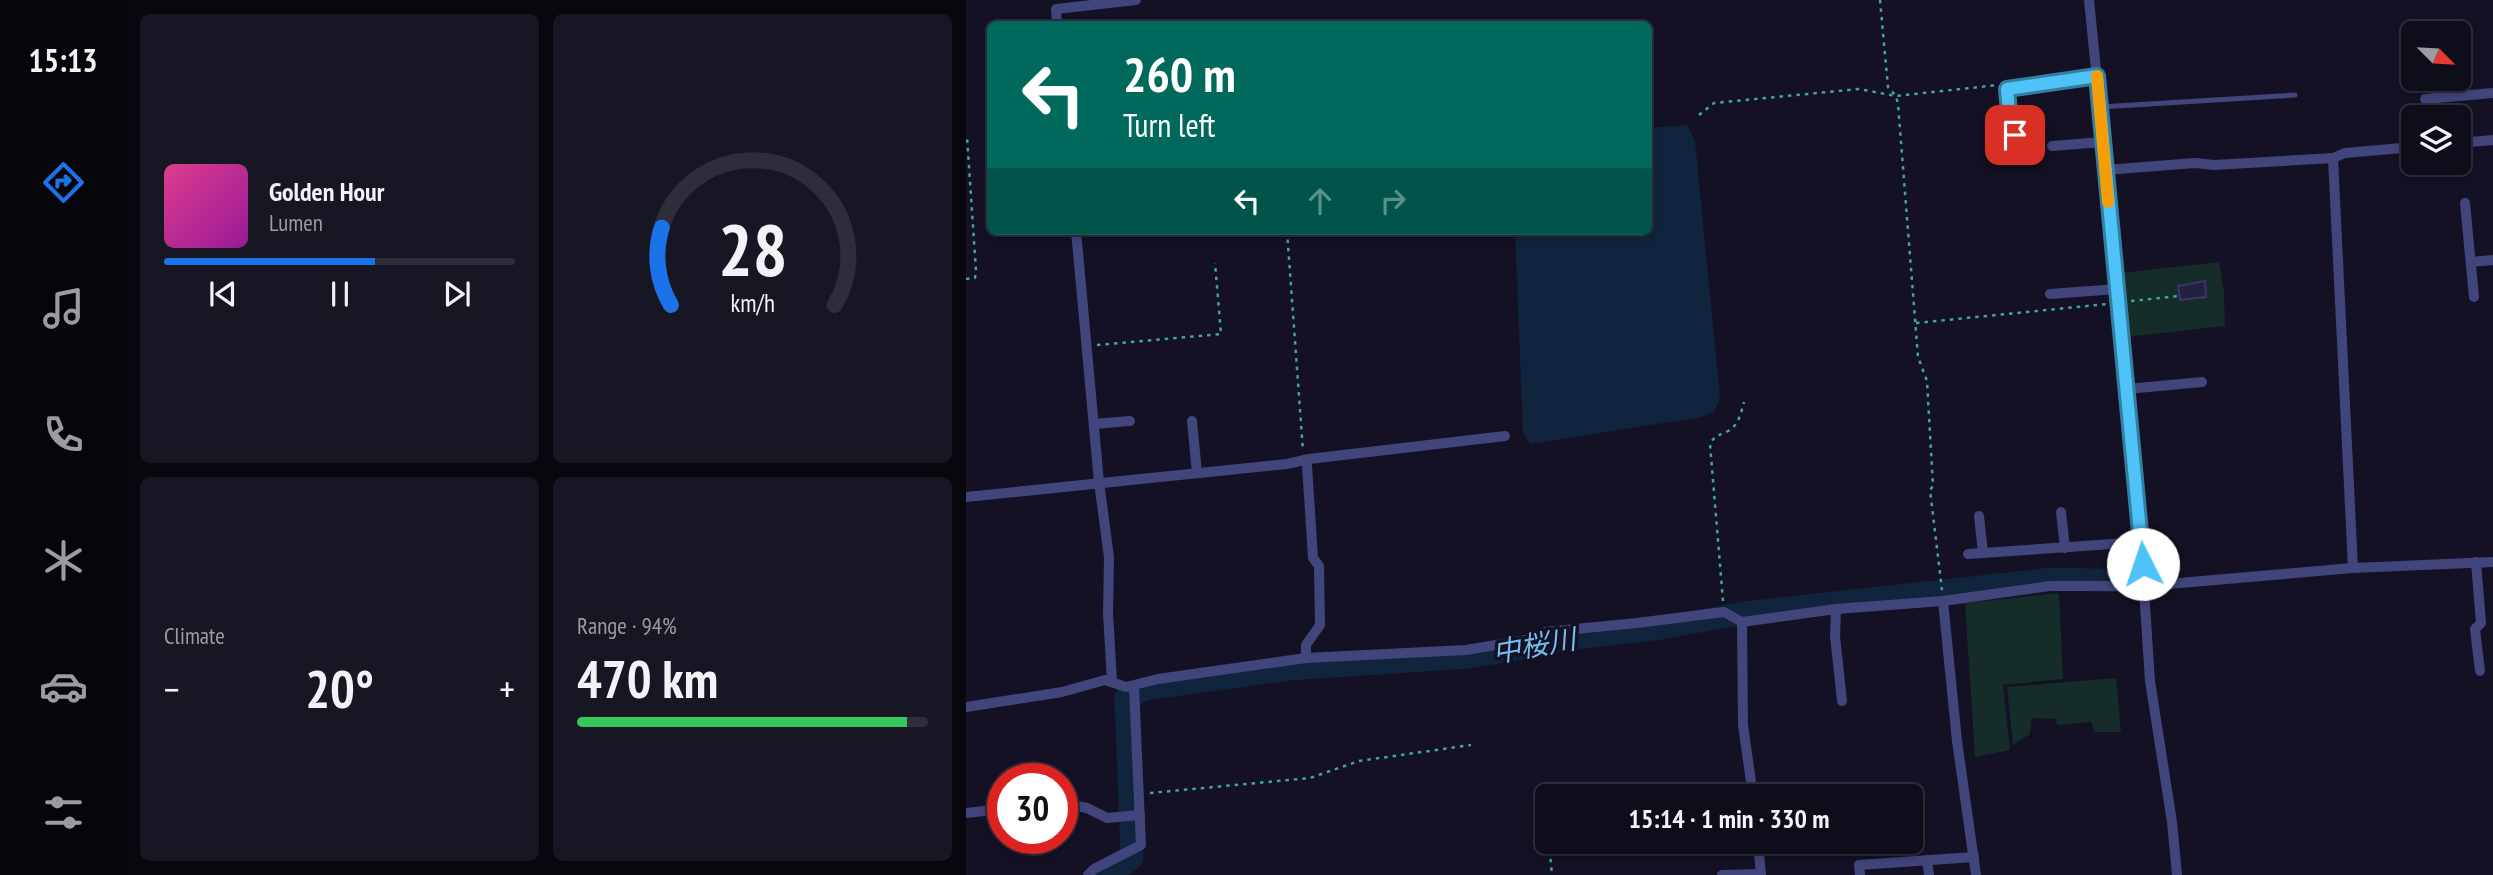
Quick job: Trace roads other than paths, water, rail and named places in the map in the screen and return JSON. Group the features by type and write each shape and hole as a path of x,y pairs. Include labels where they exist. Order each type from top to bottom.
{"street":[{"path":"1057,21 1056,9 1136,0"},
{"path":"2089,0 2145,586 2150,681 2172,822 2177,875"},
{"path":"2016,149 2015,120 2009,112 2007,89 2097,76"},
{"path":"2425,99 2493,93"},
{"path":"2471,142 2493,140"},
{"path":"2052,146 2103,142"},
{"path":"2105,170 2195,163 2214,165 2333,158 2345,153 2401,148"},
{"path":"2333,158 2353,568"},
{"path":"2465,203 2474,297"},
{"path":"1076,235 1099,482 1109,557 1108,613 1112,681"},
{"path":"2471,262 2493,260"},
{"path":"2050,295 2117,289"},
{"path":"2127,389 2202,382"},
{"path":"1094,424 1130,421"},
{"path":"1192,421 1196,473"},
{"path":"966,497 1287,464 1505,436"},
{"path":"1304,460 1307,465 1313,558 1318,566 1320,625 1306,645 1306,658"},
{"path":"2062,512 2065,548"},
{"path":"1979,516 1983,553"},
{"path":"1968,554 2141,542"},
{"path":"2476,562 2481,623 2475,629 2480,671"},
{"path":"1134,692 1158,679 1306,658 1466,650 1527,640 1544,632 1726,613 1740,621 1836,609 1943,601 2050,586 2145,586 2353,568 2493,562"},
{"path":"1943,601 1956,741 1976,875"},
{"path":"1836,609 1835,636 1842,701"},
{"path":"1740,621 1743,725 1751,784"},
{"path":"966,708 1062,692 1105,680 1134,692"},
{"path":"1088,875 1094,869 1141,845 1135,816 1139,794 1134,692"},
{"path":"1078,806 1107,818 1135,816"},
{"path":"966,813 987,811"},
{"path":"1722,875 1761,874 1759,854"},
{"path":"1860,875 1859,865 1975,857"},
{"path":"1927,860 1929,875"}],"lane":[{"path":"2100,107 2295,95"}],"water":[{"path":"1687,125 1695,141 1720,397 1715,411 1702,417 1530,444 1523,433 1515,235 1652,235 1652,128"}],"waterway":[{"name":"中桜川","path":"1101,875 1132,858 1126,698 1145,689 1289,669 1469,657 1542,642 1661,628 1744,613 2052,579 2138,581"}]}
